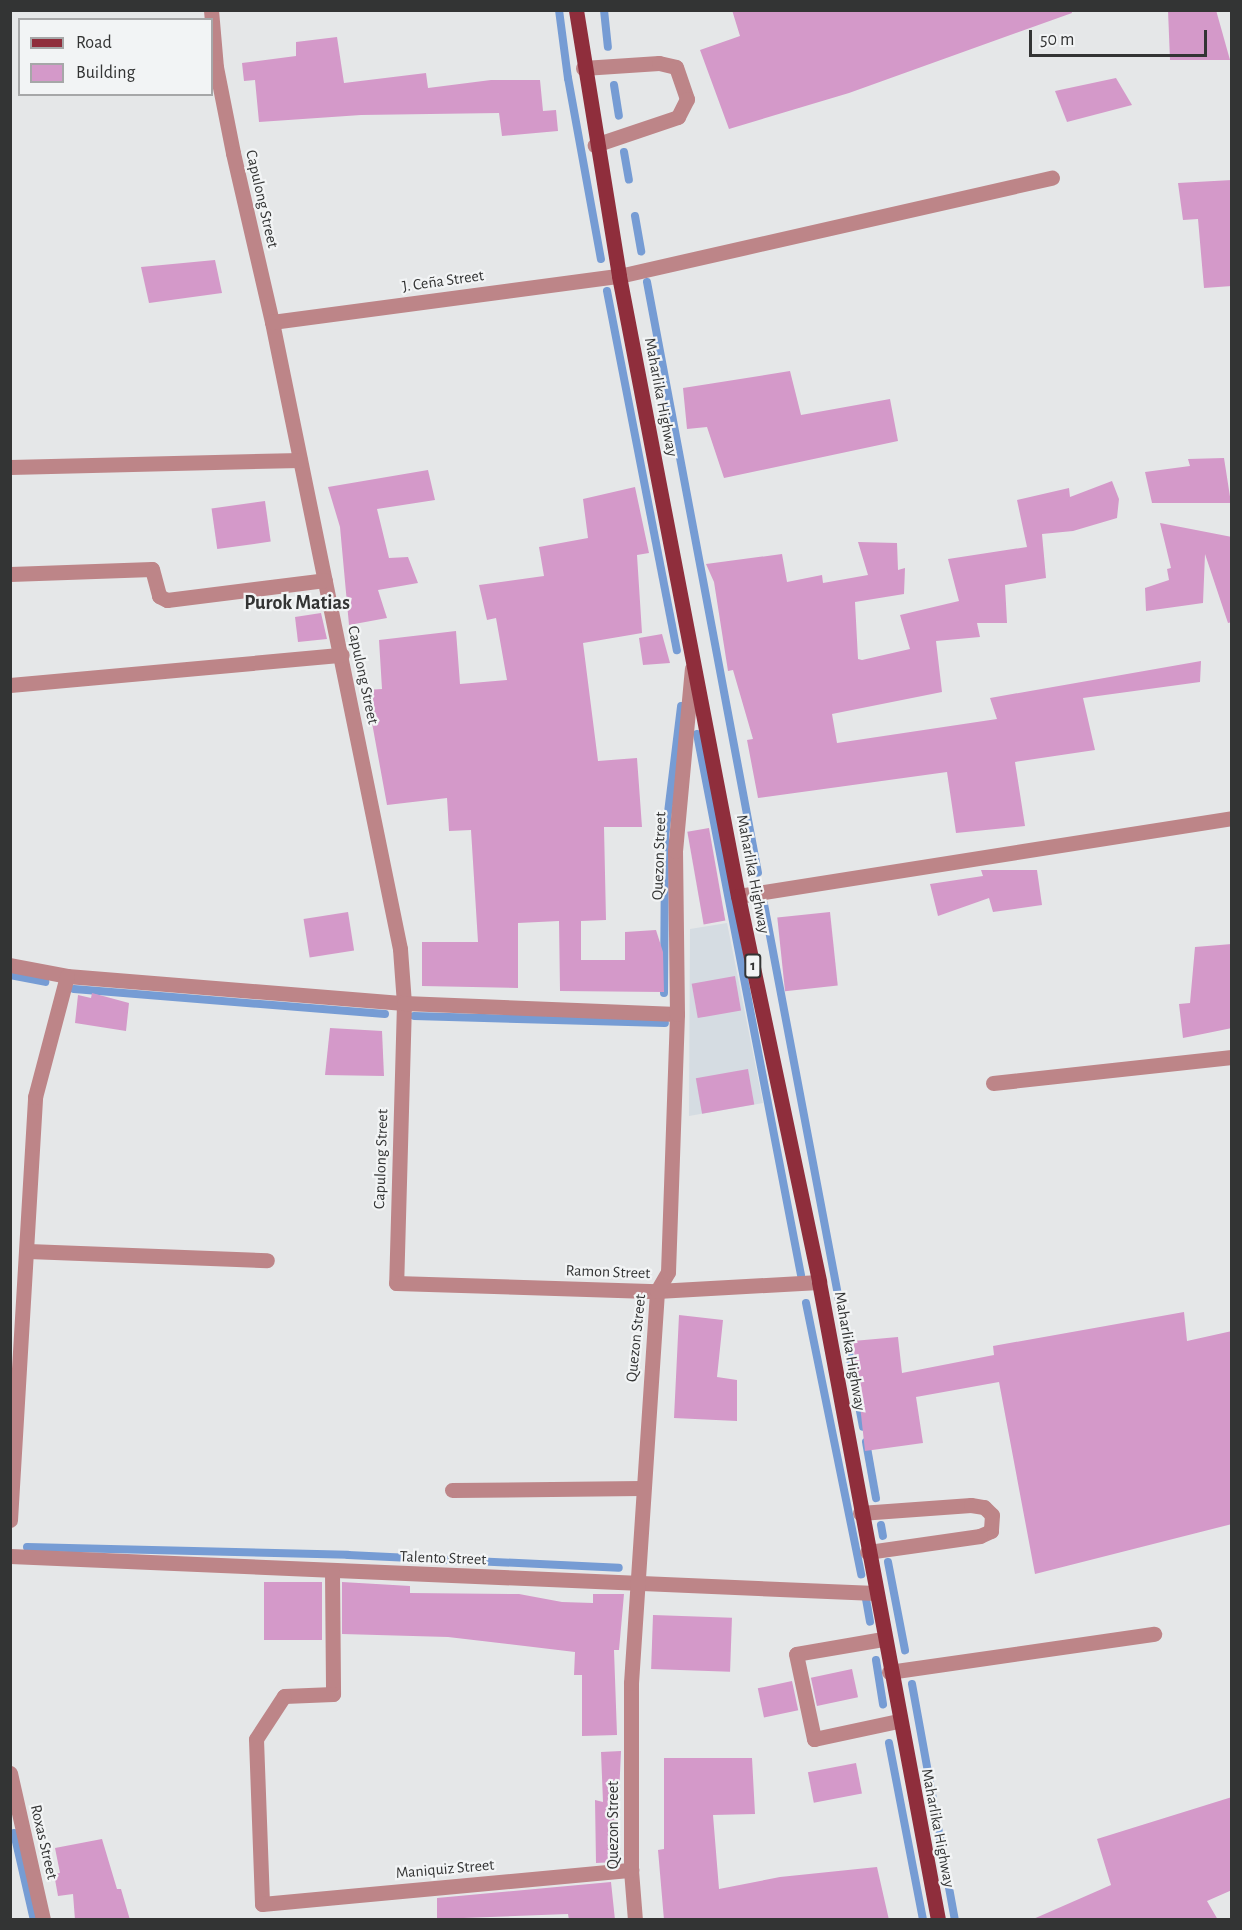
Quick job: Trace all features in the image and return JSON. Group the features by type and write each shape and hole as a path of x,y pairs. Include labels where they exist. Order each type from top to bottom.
{"main road":[{"name":"Maharlika Highway","path":"576,10 595,145 619,276 738,896 819,1282 898,1721 938,1920"}],"street":[{"name":"Capulong Street","path":"213,33 216,67 342,655 400,950 404,1003 396,1283"},
{"path":"583,68 659,63 676,66 687,99 678,117 595,145"},
{"name":"J. Ceña Street","path":"272,322 619,276 1052,178"},
{"path":"10,467 300,460"},
{"path":"10,574 152,570 159,596 167,600 325,580"},
{"name":"Quezon Street","path":"635,1920 631,1870 631,1683 641,1488 657,1291 668,1272 677,1014 675,850 693,654"},
{"path":"10,685 342,655"},
{"path":"738,896 1232,818"},
{"path":"10,965 67,976 404,1003 677,1014"},
{"path":"10,1520 28,1251 35,1097 67,976"},
{"path":"993,1083 1232,1057"},
{"path":"28,1251 267,1260"},
{"name":"Ramon Street","path":"396,1283 657,1291 819,1282"},
{"path":"452,1490 641,1488"},
{"path":"860,1513 971,1505 984,1508 992,1515 991,1531 980,1536 867,1552"},
{"name":"Talento Street","path":"10,1556 332,1572 875,1593"},
{"name":"Maniquiz Street","path":"332,1572 333,1694 284,1696 256,1739 262,1904 631,1870"},
{"path":"890,1672 1154,1634"},
{"path":"883,1639 796,1654 814,1739 898,1721"},
{"name":"Roxas Street","path":"10,1773 16,1827 43,1920"}],"shaded area":[{"path":"727,923 763,1103 689,1116 690,929"}],"building":[{"path":"732,10 1071,10 1072,13 849,93 729,129 700,50 740,36"},
{"path":"1168,10 1216,10 1230,60 1170,60"},
{"path":"337,37 344,83 426,73 428,88 491,80 540,80 543,111 556,110 558,131 502,136 499,113 361,115 259,122 255,80 244,81 242,63 296,56 296,42"},
{"path":"1116,78 1132,105 1067,122 1055,91"},
{"path":"1232,180 1232,286 1204,288 1198,219 1183,220 1178,183"},
{"path":"215,260 222,293 149,303 141,267"},
{"path":"790,371 801,415 890,399 898,441 724,478 707,427 687,429 683,388"},
{"path":"1224,458 1231,503 1152,503 1145,472 1190,466 1188,459"},
{"path":"428,470 435,500 377,509 389,558 408,557 418,583 378,590 387,618 349,625 340,527 328,487"},
{"path":"1112,481 1119,499 1117,518 1073,531 1042,534 1046,578 1005,585 1007,623 977,623 980,637 936,641 942,692 832,714 837,743 997,719 990,698 1201,661 1200,682 1083,698 1095,750 1015,762 1025,826 956,833 947,772 758,798 747,740 753,739 733,670 728,671 714,582 706,564 782,554 787,582 822,575 823,583 868,575 858,542 897,543 898,570 905,568 904,594 855,602 858,659 862,660 910,649 900,615 959,601 948,559 1027,547 1017,500 1069,488 1070,497"},
{"path":"635,487 649,553 637,555 642,633 583,643 598,761 637,758 642,827 604,827 606,920 581,921 581,960 625,960 625,932 656,930 663,952 664,992 560,991 559,921 518,923 518,988 422,986 422,942 478,942 471,830 449,831 447,798 387,805 366,690 382,689 379,640 456,631 460,684 507,680 496,618 487,620 479,585 544,576 539,547 588,538 583,499"},
{"path":"265,501 271,542 217,549 212,509"},
{"path":"1160,523 1232,537 1232,622 1228,623 1205,554 1203,603 1146,611 1145,588 1169,580 1167,569 1171,568"},
{"path":"321,613 327,639 298,642 295,617"},
{"path":"662,634 670,663 643,665 639,638"},
{"path":"709,828 725,921 704,924 687,832"},
{"path":"981,870 1037,870 1042,905 993,912 989,898 938,916 930,884 983,876"},
{"path":"348,912 354,951 310,958 304,919"},
{"path":"830,912 838,986 785,991 777,918"},
{"path":"1232,944 1232,1028 1183,1038 1179,1004 1190,1003 1195,947"},
{"path":"735,976 741,1010 698,1018 692,984"},
{"path":"92,993 129,1003 126,1031 75,1023 78,995 91,998"},
{"path":"330,1028 382,1031 384,1076 325,1075"},
{"path":"748,1069 754,1104 702,1114 696,1078"},
{"path":"1184,1312 1187,1341 1232,1331 1232,1524 1035,1574 999,1382 916,1397 923,1443 865,1451 853,1341 898,1337 902,1373 994,1355 993,1346"},
{"path":"679,1315 723,1320 717,1377 737,1380 737,1421 674,1418"},
{"path":"264,1582 322,1582 322,1640 264,1640"},
{"path":"342,1582 410,1586 410,1593 519,1594 562,1602 593,1603 593,1594 624,1594 619,1650 614,1650 617,1735 582,1736 582,1675 574,1675 575,1652 448,1637 342,1634"},
{"path":"653,1615 732,1618 730,1672 651,1669"},
{"path":"852,1669 858,1697 817,1706 811,1678"},
{"path":"792,1681 798,1710 764,1718 758,1688"},
{"path":"621,1751 616,1862 596,1863 595,1800 603,1802 601,1752"},
{"path":"664,1758 752,1758 755,1814 713,1815 719,1889 780,1877 877,1867 889,1920 664,1920 658,1850 664,1849"},
{"path":"856,1763 862,1793 814,1803 808,1772"},
{"path":"1232,1797 1232,1890 1207,1901 1218,1920 1031,1920 1111,1885 1097,1839"},
{"path":"102,1839 117,1889 121,1889 130,1920 75,1920 73,1894 58,1896 54,1874 60,1873 55,1848"},
{"path":"611,1882 615,1920 569,1920 568,1914 437,1919 437,1898"}],"waterway":[{"path":"559,10 568,78 601,259"},
{"path":"604,10 608,47"},
{"path":"614,85 619,116"},
{"path":"624,152 629,180"},
{"path":"635,216 641,251"},
{"path":"647,282 758,873"},
{"path":"607,291 677,650"},
{"path":"664,993 665,837 681,706"},
{"path":"697,734 801,1275"},
{"path":"764,904 863,1427"},
{"path":"10,975 45,982"},
{"path":"74,989 385,1014"},
{"path":"414,1016 665,1023"},
{"path":"806,1303 861,1574"},
{"path":"866,1442 876,1498"},
{"path":"881,1525 883,1536"},
{"path":"27,1547 348,1555 619,1568"},
{"path":"888,1562 905,1650"},
{"path":"866,1599 870,1622"},
{"path":"876,1660 883,1704"},
{"path":"912,1684 955,1920"},
{"path":"889,1743 923,1920"},
{"path":"14,1833 34,1920"}],"district":[{"name":"Purok Matias","path":"297,603"}]}
